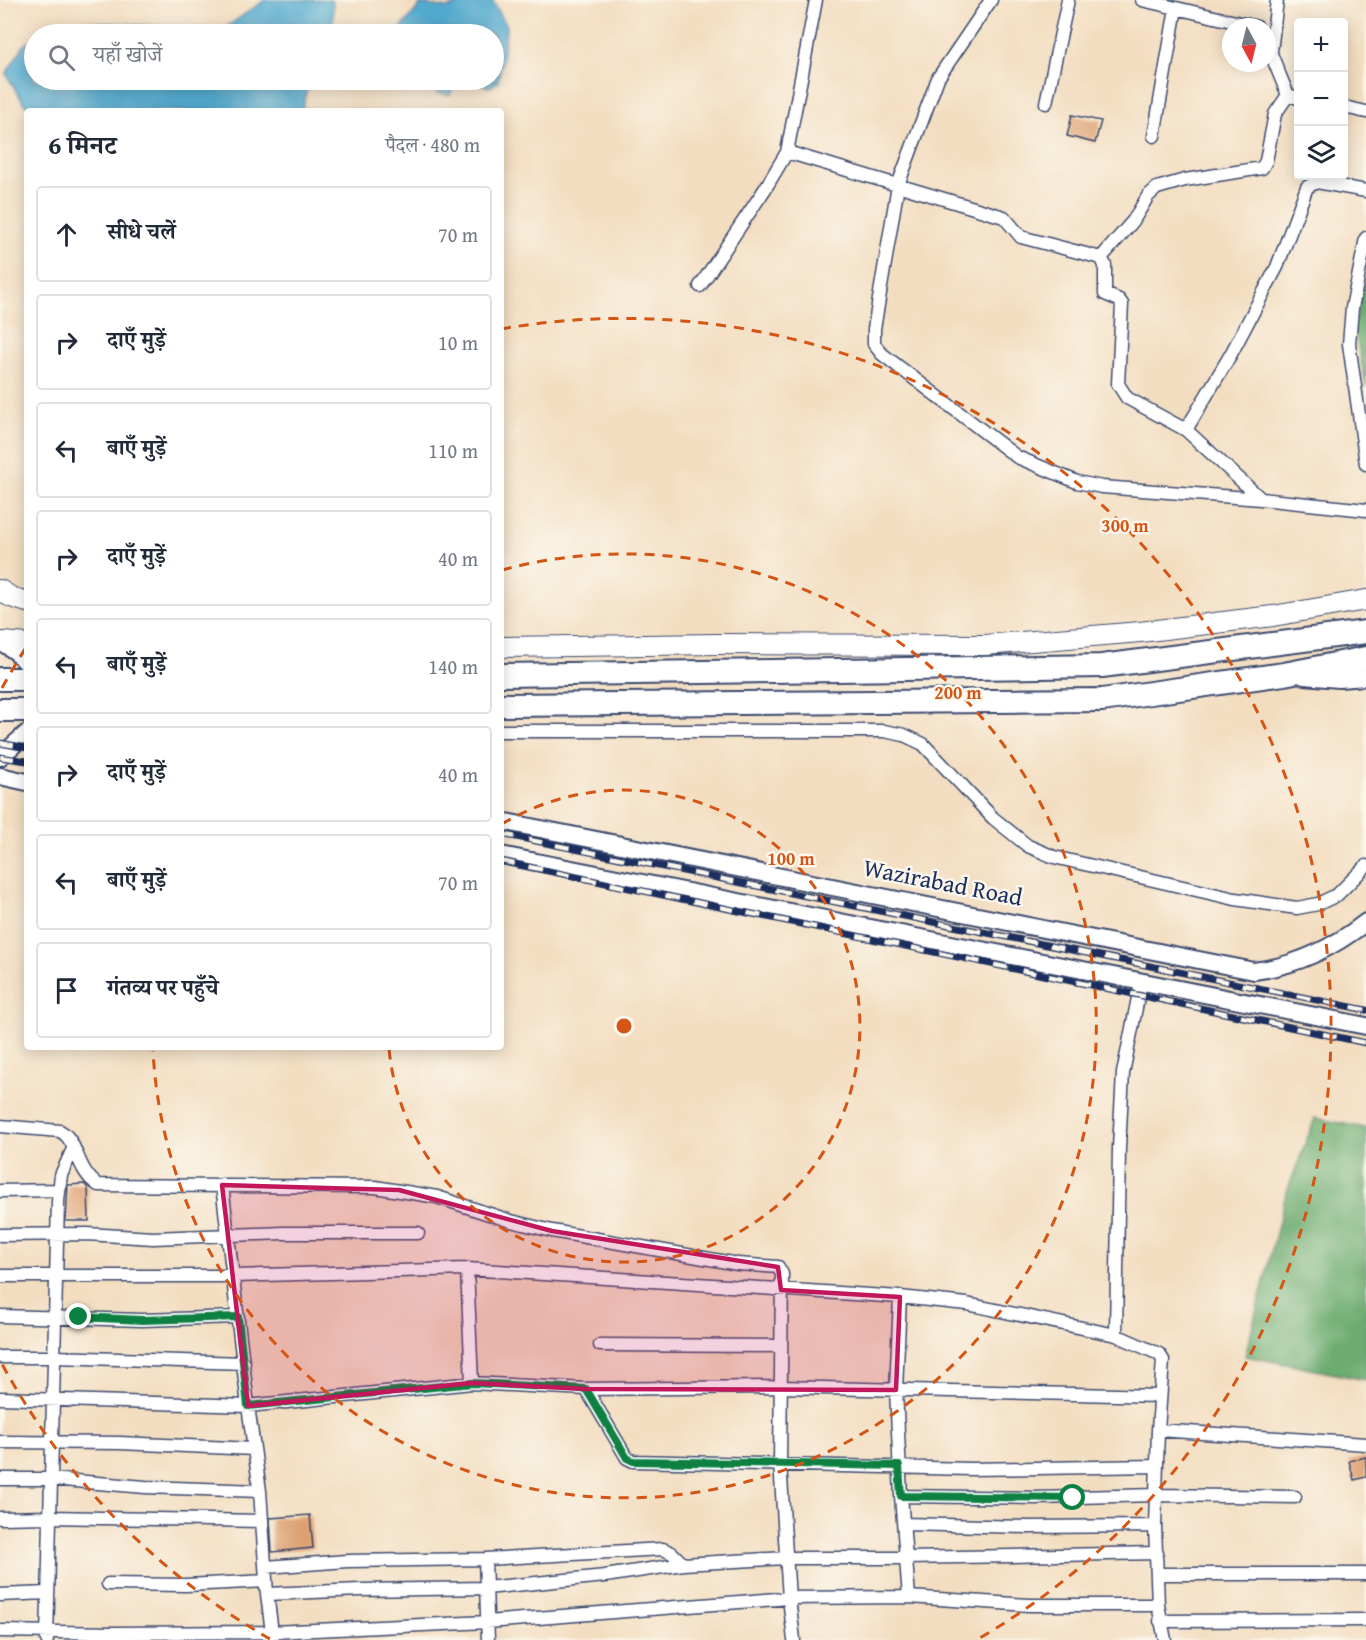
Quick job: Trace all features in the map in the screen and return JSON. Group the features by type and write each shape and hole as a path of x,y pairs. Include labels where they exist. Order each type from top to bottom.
{"highway":[{"path":"504,675 1102,666 1366,632"},
{"path":"504,705 1102,700 1284,674 1366,658"},
{"path":"0,679 24,679"},
{"path":"0,710 24,710"}],"main road":[{"path":"0,590 24,601"},
{"path":"504,647 718,644 985,645 1140,632 1273,616 1366,600"},
{"path":"1,642 24,644"},
{"path":"1,642 24,660"},
{"path":"1284,674 1339,679 1366,677"},
{"path":"0,757 24,736"},
{"path":"0,776 24,781"},
{"name":"Wazirabad Road","path":"504,822 1254,971 1278,968 1326,949 1366,922"},
{"path":"504,856 1366,1026"}],"street":[{"path":"700,286 787,152 816,0"},
{"path":"991,0 938,78 898,186 874,329 874,344 882,354 1017,458 1077,482 1102,487 1261,499 1366,510"},
{"path":"1046,103 1068,0"},
{"path":"1142,0 1171,4 1223,18"},
{"path":"1274,18 1277,0"},
{"path":"1155,136 1171,4"},
{"path":"1101,258 1133,221 1148,196 1157,188 1185,180 1262,168 1266,161 1275,114 1294,96 1276,61"},
{"path":"1348,108 1366,112"},
{"path":"787,152 1004,217 1021,237 1101,258 1105,266 1105,294 1119,300 1122,304 1118,384 1122,392 1127,398 1186,430 1261,499"},
{"path":"1186,430 1231,354 1277,267 1306,187 1317,182 1366,191"},
{"path":"1366,238 1349,327 1349,344 1366,464"},
{"path":"504,731 884,731 903,735 923,744 993,818 1028,846 1054,857 1235,899 1297,908 1318,904 1337,895 1366,866"},
{"path":"1116,1335 1119,1148 1123,1073 1142,983"},
{"path":"0,1126 60,1131 67,1134 83,1170 90,1180 98,1185 375,1187 437,1197 511,1221 552,1231 738,1264 778,1267 782,1272 780,1463 794,1640"},
{"path":"47,1635 59,1190 62,1170 73,1149"},
{"path":"222,1185 260,1491 272,1636"},
{"path":"0,1191 59,1190"},
{"path":"0,1235 58,1234 153,1238 227,1234 418,1233"},
{"path":"467,1269 472,1383"},
{"path":"0,1276 234,1276 467,1269 900,1297 967,1304 1116,1335 1159,1354 1163,1360 1156,1466 1155,1526 1158,1605 1165,1640"},
{"path":"900,1297 896,1390 909,1597"},
{"path":"0,1316 142,1320 238,1317"},
{"path":"600,1346 780,1346"},
{"path":"0,1357 244,1363"},
{"path":"0,1398 248,1406 472,1383 586,1389 780,1387 1160,1396"},
{"path":"586,1389 630,1460 971,1469 1156,1466"},
{"path":"1158,1430 1366,1444"},
{"path":"0,1442 130,1443 254,1449"},
{"path":"0,1479 51,1479 145,1487 260,1491"},
{"path":"901,1496 1295,1497"},
{"path":"0,1518 262,1521"},
{"path":"904,1524 1028,1527 1155,1526"},
{"path":"266,1567 347,1561 485,1559 663,1549 672,1553 683,1564"},
{"path":"267,1594 486,1588 605,1576 683,1564 786,1558 1157,1553"},
{"path":"485,1559 488,1640"},
{"path":"1157,1574 1366,1574"},
{"path":"108,1584 186,1585 266,1581"},
{"path":"0,1595 48,1593"},
{"path":"0,1631 47,1635 114,1633 272,1636 789,1598 909,1597 1029,1605 1158,1605"},
{"path":"1160,1621 1366,1620"}],"highlighted area":[{"path":"222,1185 399,1190 552,1231 778,1267 781,1290 900,1297 896,1390 586,1389 472,1383 248,1406"}],"green space":[{"path":"1366,278 1366,387 1354,326"},
{"path":"1315,1118 1366,1128 1366,1380 1245,1356 1286,1194"}],"water":[{"path":"265,0 330,0 333,2 333,24 231,24"},
{"path":"468,0 492,0 507,26 504,45 504,24 404,24 421,4 448,8"},
{"path":"91,22 124,24 75,24"},
{"path":"24,45 24,90 307,90 303,108 30,108 25,105 6,74"},
{"path":"435,90 452,90 450,95 437,93"}],"building":[{"path":"1072,115 1101,121 1095,143 1067,136"},
{"path":"84,1184 88,1188 89,1221 66,1221 68,1185"},
{"path":"1366,1457 1366,1477 1354,1480 1349,1461"},
{"path":"310,1515 313,1548 272,1552 270,1518"}],"railway":[{"path":"0,743 24,747"},
{"path":"0,757 24,761"},
{"path":"504,835 1366,1010"},
{"path":"504,862 1366,1043"}],"route":[{"path":"79,1317 172,1320 238,1317 248,1406 472,1383 586,1389 627,1458 633,1461 899,1466 901,1496 1073,1498"}]}
